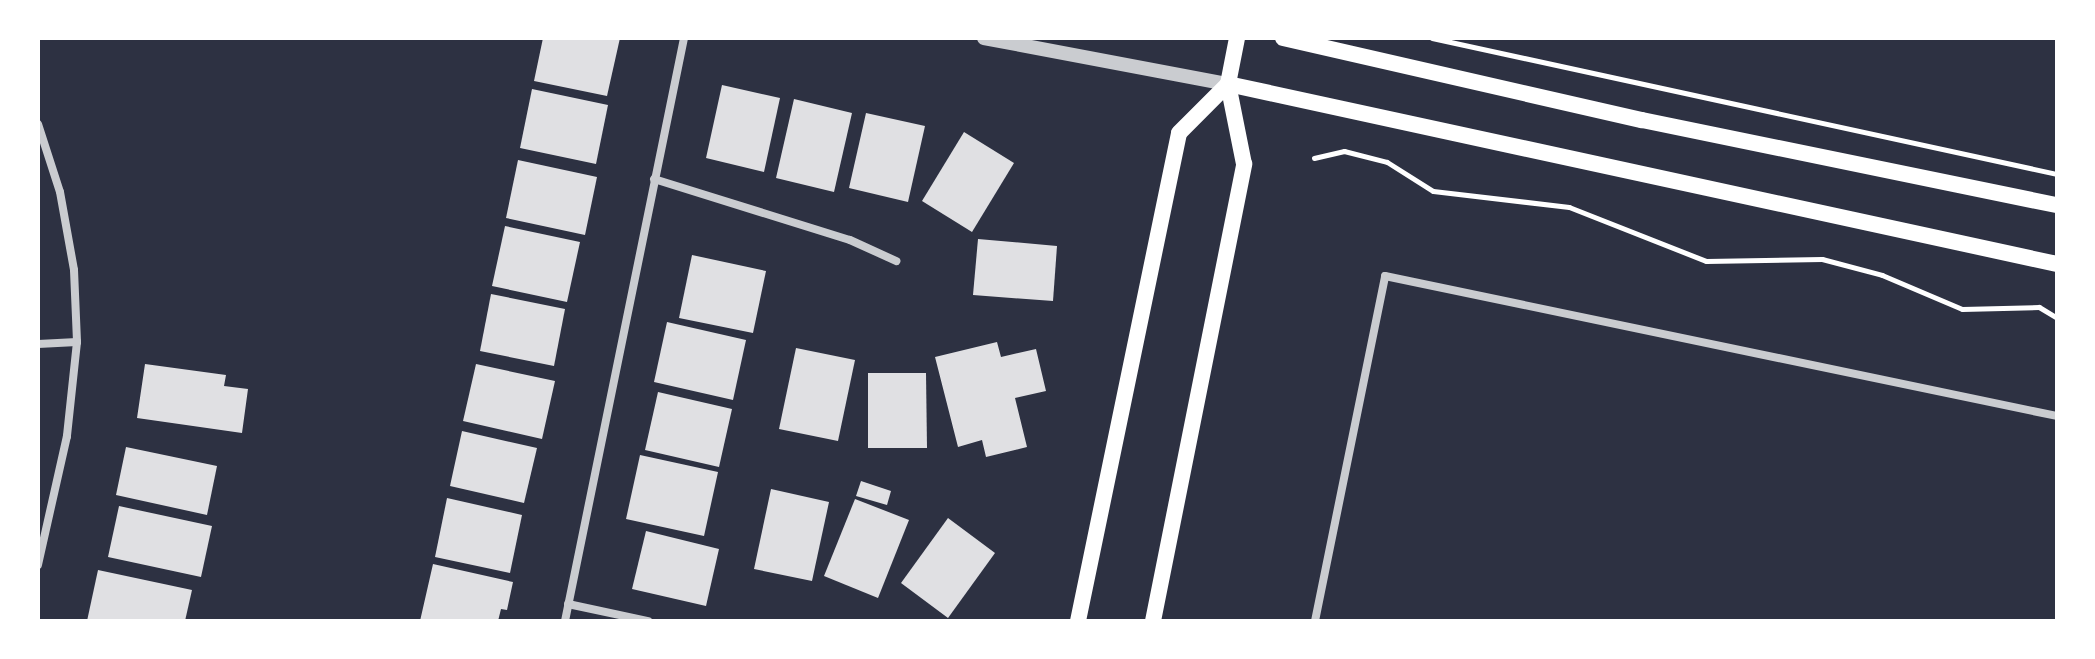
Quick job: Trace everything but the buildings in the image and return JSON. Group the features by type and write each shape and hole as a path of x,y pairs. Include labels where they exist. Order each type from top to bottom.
{"main road":[{"path":"1153,621 1244,164 1228,84 1237,38"},
{"path":"1283,38 1642,120 2057,205"},
{"path":"1228,84 2057,264"},
{"path":"1078,621 1179,133 1228,84"}],"street":[{"path":"565,621 684,38"},
{"path":"984,38 1228,84"},
{"path":"38,124 60,192 74,270 77,342 67,436 38,565"},
{"path":"654,179 850,240 896,261"},
{"path":"1315,621 1385,276 2057,416"},
{"path":"38,344 77,342"},
{"path":"568,604 648,621"}],"path":[{"path":"1432,38 2057,174"},
{"path":"1314,158 1323,152 1362,155 1387,162 1433,191 1569,207 1706,261 1822,259 1882,275 1962,309 2039,307 2057,318"}]}
